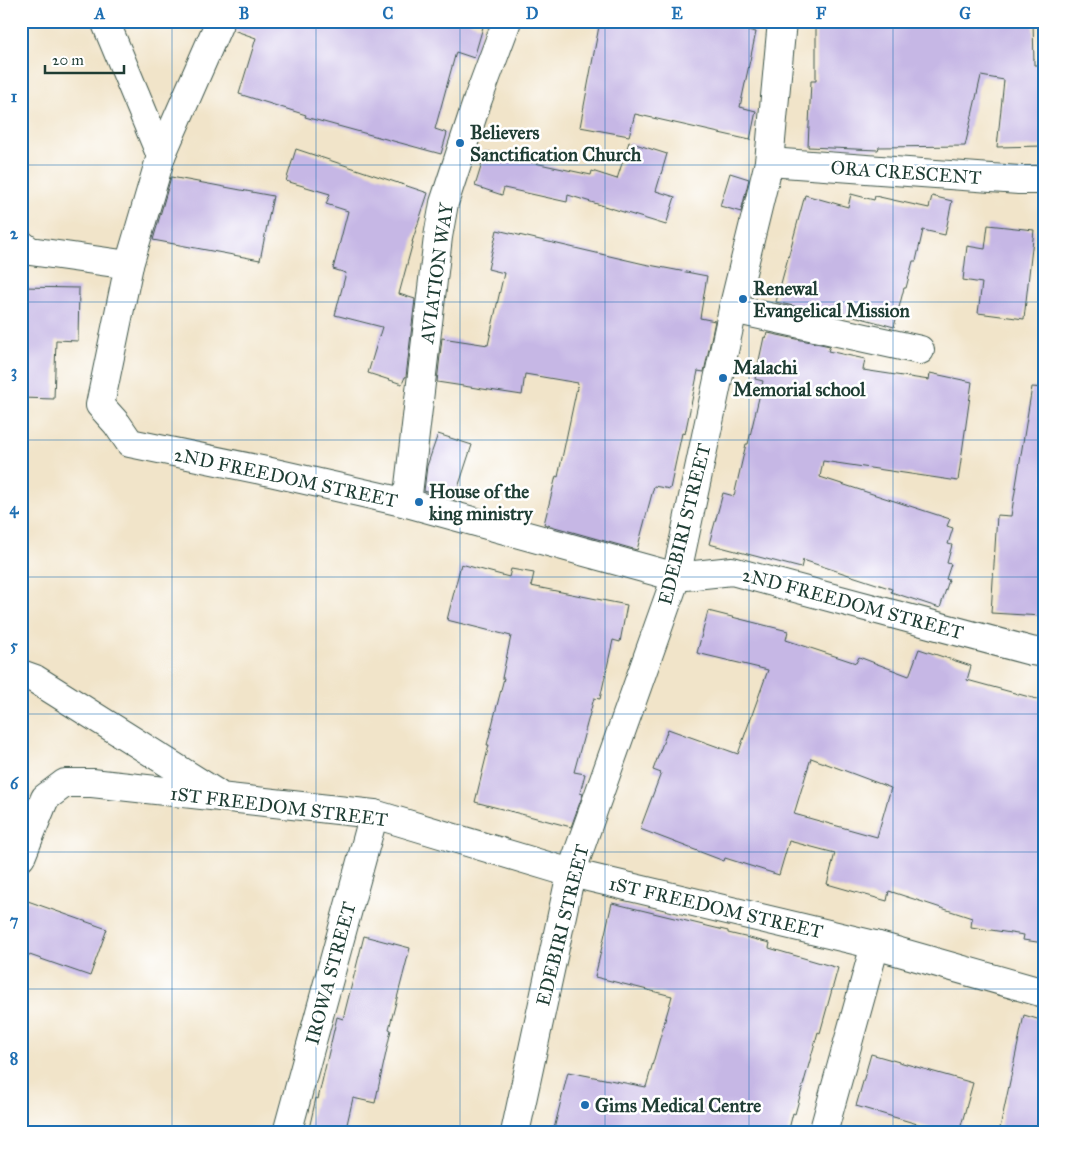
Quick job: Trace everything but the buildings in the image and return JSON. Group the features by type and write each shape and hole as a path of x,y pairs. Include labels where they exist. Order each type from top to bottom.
{"street":[{"path":"105,21 161,156"},
{"path":"21,244 30,251 129,265 161,156 220,21"},
{"name":"AVIATION WAY","path":"407,503 438,237 444,203 478,99 507,21"},
{"name":"EDEBIRI STREET","path":"515,1133 571,873 676,577 732,309 769,162 782,21"},
{"name":"ORA CRESCENT","path":"769,162 1019,180 1044,180"},
{"name":"2ND FREEDOM STREET","path":"129,265 100,405 117,424 130,443 407,503 676,577 732,571 1044,653"},
{"path":"732,309 920,350"},
{"path":"21,674 36,678 221,797"},
{"name":"1ST FREEDOM STREET","path":"21,858 45,798 65,783 92,783 374,814 571,873 875,944 1044,993"},
{"name":"IROWA STREET","path":"287,1133 374,814"},
{"path":"823,1133 875,944"}],"place":[{"name":"Believers Sanctification Church","path":"460,143"},
{"name":"Renewal Evangelical Mission","path":"743,299"},
{"name":"Malachi Memorial school","path":"723,378"},
{"name":"House of the king ministry","path":"419,502"},
{"name":"Gims Medical Centre","path":"585,1105"}]}
